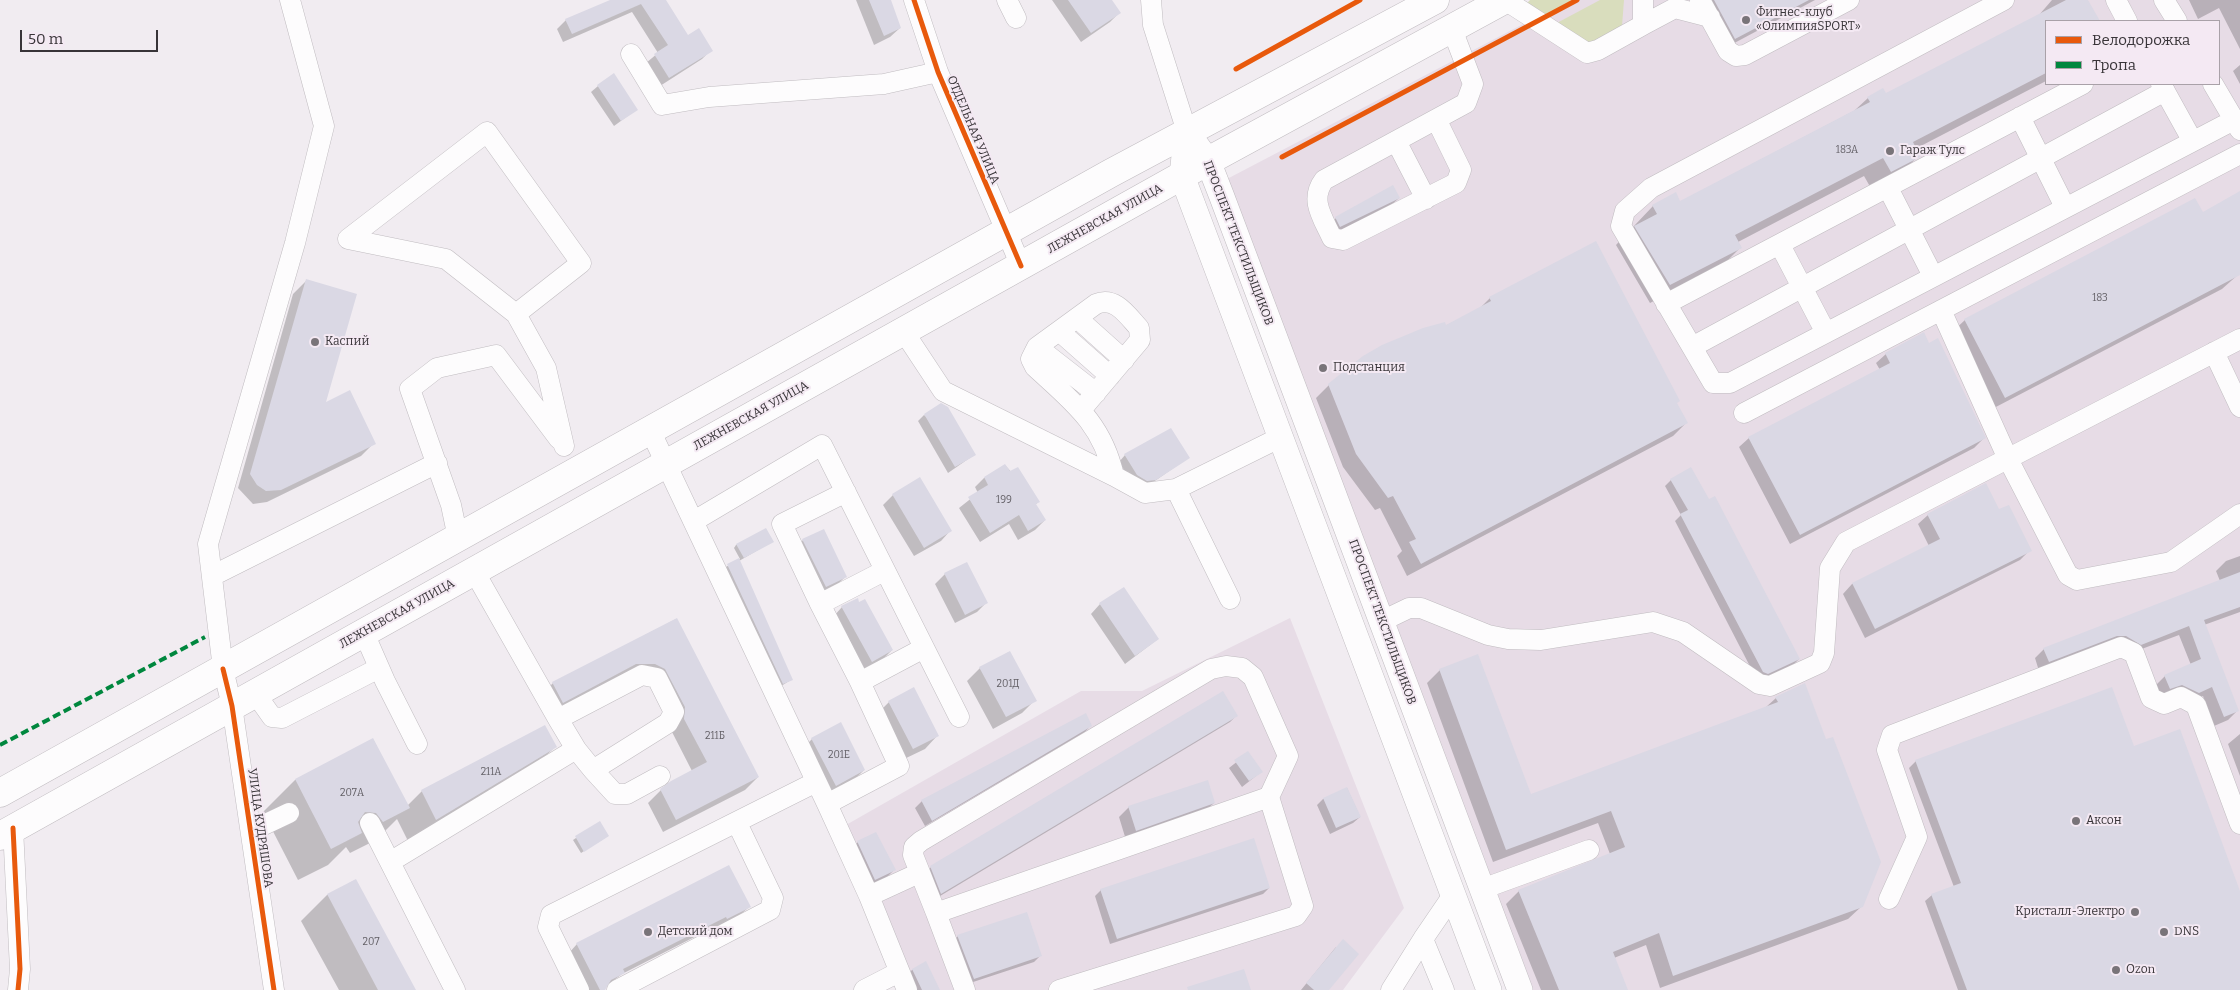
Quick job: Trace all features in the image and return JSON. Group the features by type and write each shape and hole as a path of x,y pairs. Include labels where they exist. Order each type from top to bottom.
{"highway":[{"path":"0,793 1187,132 1435,0"},
{"name":"ЛЕЖНЕВСКАЯ УЛИЦА","path":"7,832 1208,161 1504,0"}],"main road":[{"name":"ПРОСПЕКТ ТЕКСТИЛЬЩИКОВ","path":"1187,132 1208,161 1520,990"},
{"name":"ПРОСПЕКТ ТЕКСТИЛЬЩИКОВ","path":"1187,132 1182,176 1489,990"}],"street":[{"name":"УЛИЦА КУДРЯШОВА","path":"274,990 251,832 243,700 223,669 208,544 292,252 324,126 290,0"},
{"name":"ОТДЕЛЬНАЯ УЛИЦА","path":"914,0 938,72 1020,266"},
{"path":"1007,0 1016,18"},
{"path":"1135,0 1152,24"},
{"path":"1151,0 1152,24 1187,132"},
{"path":"1504,0 1587,52 1598,50 1675,8 1705,9 1728,51 1736,56 1745,55 1849,0"},
{"path":"1642,0 1643,25"},
{"path":"2004,0 1651,188 1625,211 1621,226 1713,383 1722,385 1730,383 2192,140 2237,125 2214,85"},
{"path":"2116,0 2126,20"},
{"path":"2164,0 2176,20"},
{"path":"1437,121 1461,170 1456,183 1343,240 1332,238 1317,204 1316,194 1319,186 1331,174 1437,121 1466,103 1473,84 1452,29"},
{"path":"631,54 662,105 709,97 884,84 938,72"},
{"path":"1666,304 2081,85"},
{"path":"1692,348 2041,158 2163,87 2192,140"},
{"path":"2020,117 2065,207"},
{"path":"516,314 581,263 487,132 348,239 446,259 516,314 546,368 564,446"},
{"path":"1396,141 1426,199"},
{"path":"1744,413 2240,154"},
{"path":"1888,188 1933,276"},
{"path":"1780,245 1826,333"},
{"path":"1082,410 1140,340 1139,328 1115,303 1104,301 1077,318 1037,347 1031,358 1035,366 1082,410 1098,431 1110,456 1114,476"},
{"path":"1942,310 2008,460 2068,575 2077,580 2171,562 2240,514"},
{"path":"1077,318 1124,360"},
{"path":"1059,331 1110,376"},
{"path":"904,332 943,391 1145,493 1176,489 1281,437"},
{"path":"1382,620 1409,608 1421,608 1488,635 1508,639 1541,640 1653,622 1683,632 1759,684 1770,686 1820,663 1824,653 1830,568 1846,542 2240,339"},
{"path":"1037,347 1096,393"},
{"path":"2214,352 2240,407"},
{"path":"458,538 451,505 410,389 437,368 496,355 564,446 579,470"},
{"path":"650,430 827,804 869,896 907,990"},
{"path":"694,521 822,445 884,571 959,716"},
{"path":"212,576 437,462"},
{"path":"1176,489 1230,599"},
{"path":"827,804 899,766 782,524 846,492"},
{"path":"474,571 576,750 593,770 616,794 627,794 660,776"},
{"path":"820,604 884,571"},
{"path":"364,633 417,744"},
{"path":"1889,899 1917,837 1887,750 1892,735 2121,647 2134,653 2151,698 2164,704 2181,697 2196,705 2240,824"},
{"path":"860,682 924,648"},
{"path":"965,990 919,873 913,855 914,848 921,841 1211,669 1226,666 1242,668 1253,677 1288,756 1270,797 1303,906 1296,916 1059,990"},
{"path":"243,700 272,717 282,718 380,668"},
{"path":"558,719 642,675 658,678 674,712 668,723 593,770"},
{"path":"390,862 576,750"},
{"path":"579,990 548,927 551,915 816,782"},
{"path":"936,913 1270,797"},
{"path":"251,832 289,813"},
{"path":"617,990 770,910 774,898 737,823"},
{"path":"370,824 455,990"},
{"path":"7,832 20,969 18,990"},
{"path":"1482,889 1589,850"},
{"path":"869,896 919,873"},
{"path":"1391,990 1423,938 1453,895"},
{"path":"1423,938 1444,990"},
{"path":"864,990 899,972"}],"shaded area":[{"path":"1569,0 2240,0 2240,990 1518,990 1227,179"},
{"path":"1290,618 1404,908 1343,990 917,990 839,829 1081,691 1142,691"}],"green space":[{"path":"1530,0 1575,0 1539,19 1525,5"},
{"path":"1600,0 1624,0 1622,26 1588,50 1555,24"}],"building":[{"path":"610,0 666,0 688,35 699,28 713,51 669,78 654,54 668,45 641,4 572,34 565,19"},
{"path":"869,0 891,0 901,28 884,36"},
{"path":"1068,0 1112,0 1121,13 1091,33"},
{"name":"Фитнес-клуб «ОлимпияSPORT»","path":"1714,0 1809,0 1735,39"},
{"path":"2066,0 2088,0 2099,20 2045,20 2045,74 1913,142 1920,157 1891,172 1883,158 1735,235 1742,248 1670,285 1634,226 1657,214 1652,205 1676,192 1680,201 1870,102 1867,97 1883,88 1886,93"},
{"path":"614,73 638,110 621,121 597,85"},
{"path":"1393,185 1400,198 1340,227 1335,217"},
{"path":"2240,191 2240,275 2005,398 1964,319 2195,198 2203,212"},
{"path":"1596,241 1680,401 1677,403 1688,423 1421,564 1409,542 1416,539 1393,496 1388,498 1356,454 1328,384 1363,356 1382,345 1423,328 1445,322 1446,325 1491,301 1489,297"},
{"name":"Каспий","path":"306,279 357,294 326,402 350,390 376,444 281,490 266,491 257,485 250,474"},
{"path":"1924,332 1929,343 1938,338 1986,438 1800,535 1748,437 1890,363 1885,353"},
{"path":"941,403 948,407 976,455 955,467 924,414"},
{"path":"1171,428 1190,458 1156,480 1147,481 1137,475 1124,454"},
{"path":"1005,464 1010,471 1018,467 1040,502 1036,504 1046,520 1028,531 1019,515 990,533 968,497 988,485 984,477"},
{"path":"1691,467 1709,499 1715,496 1800,659 1768,674 1763,672 1680,514 1688,510 1670,479"},
{"path":"920,477 952,531 924,548 892,494"},
{"path":"1986,483 1999,509 2009,505 2032,551 1875,629 1852,583 1940,539 1927,514"},
{"path":"766,528 774,542 744,558 736,544"},
{"path":"824,529 847,577 826,587 802,539"},
{"path":"739,558 793,680 783,684 727,564"},
{"path":"967,562 988,603 965,615 944,573"},
{"path":"2240,572 2240,607 2204,620 2239,711 2224,717 2212,687 2199,693 2182,685 2170,689 2164,675 2201,659 2189,626 2141,645 2126,636 2117,636 2049,662 2043,648"},
{"path":"1124,587 1159,639 1135,656 1099,603"},
{"path":"858,598 859,602 865,599 893,650 872,662 841,606"},
{"path":"677,618 759,777 676,820 660,789 707,762 684,719 685,707 665,669 655,664 636,664 563,703 552,682"},
{"path":"1010,651 1037,701 1006,717 979,667"},
{"path":"1478,654 1531,794 1778,702 1775,697 1805,683 1826,739 1833,737 1881,862 1863,907 1673,976 1659,933 1613,952 1628,990 1559,990 1518,890 1625,847 1611,811 1506,850 1439,669"},
{"path":"914,687 939,736 913,749 888,701"},
{"name":"Аксон","path":"2112,687 2134,746 2180,729 2240,891 2240,990 1967,990 1931,894 1961,883 1915,760"},
{"path":"1223,691 1238,716 941,894 930,866"},
{"path":"1086,713 1092,726 932,821 921,800"},
{"path":"841,722 865,770 836,786 811,738"},
{"path":"545,725 557,747 436,820 421,790"},
{"path":"373,738 410,808 383,822 376,813 365,812 358,822 362,833 331,849 295,779"},
{"path":"1248,751 1263,772 1249,781 1234,760"},
{"path":"1208,780 1215,803 1136,831 1128,806"},
{"path":"1347,787 1361,817 1336,828 1323,798"},
{"path":"600,821 609,836 584,852 575,836"},
{"path":"876,832 896,870 875,880 857,841"},
{"path":"1254,838 1270,888 1117,939 1100,889"},
{"name":"Детский дом","path":"729,865 751,907 727,919 726,917 623,969 625,973 611,980 605,990 600,990 576,943"},
{"path":"356,879 416,990 378,990 327,894"},
{"path":"1027,912 1042,956 974,979 957,935"},
{"path":"1343,939 1359,954 1329,990 1314,990 1306,983"},
{"path":"926,961 940,990 922,990 912,969"},
{"path":"1244,969 1251,990 1188,990 1187,987"}],"marked path":[{"path":"0,745 205,637"}],"cycle path":[{"path":"914,0 938,72 1021,266"},
{"path":"1236,69 1360,0"},
{"path":"1282,157 1577,0"},
{"path":"223,669 232,706 274,990"},
{"path":"13,828 20,969 18,990"}],"place":[{"name":"Фитнес-клуб «ОлимпияSPORT»","path":"1746,20"},
{"name":"Гараж Тулс","path":"1890,151"},
{"name":"Каспий","path":"315,342"},
{"name":"Подстанция","path":"1323,368"},
{"name":"Аксон","path":"2076,821"},
{"name":"Кристалл-Электро","path":"2135,912"},
{"name":"Детский дом","path":"648,932"},
{"name":"DNS","path":"2164,932"},
{"name":"Ozon","path":"2116,970"}]}
